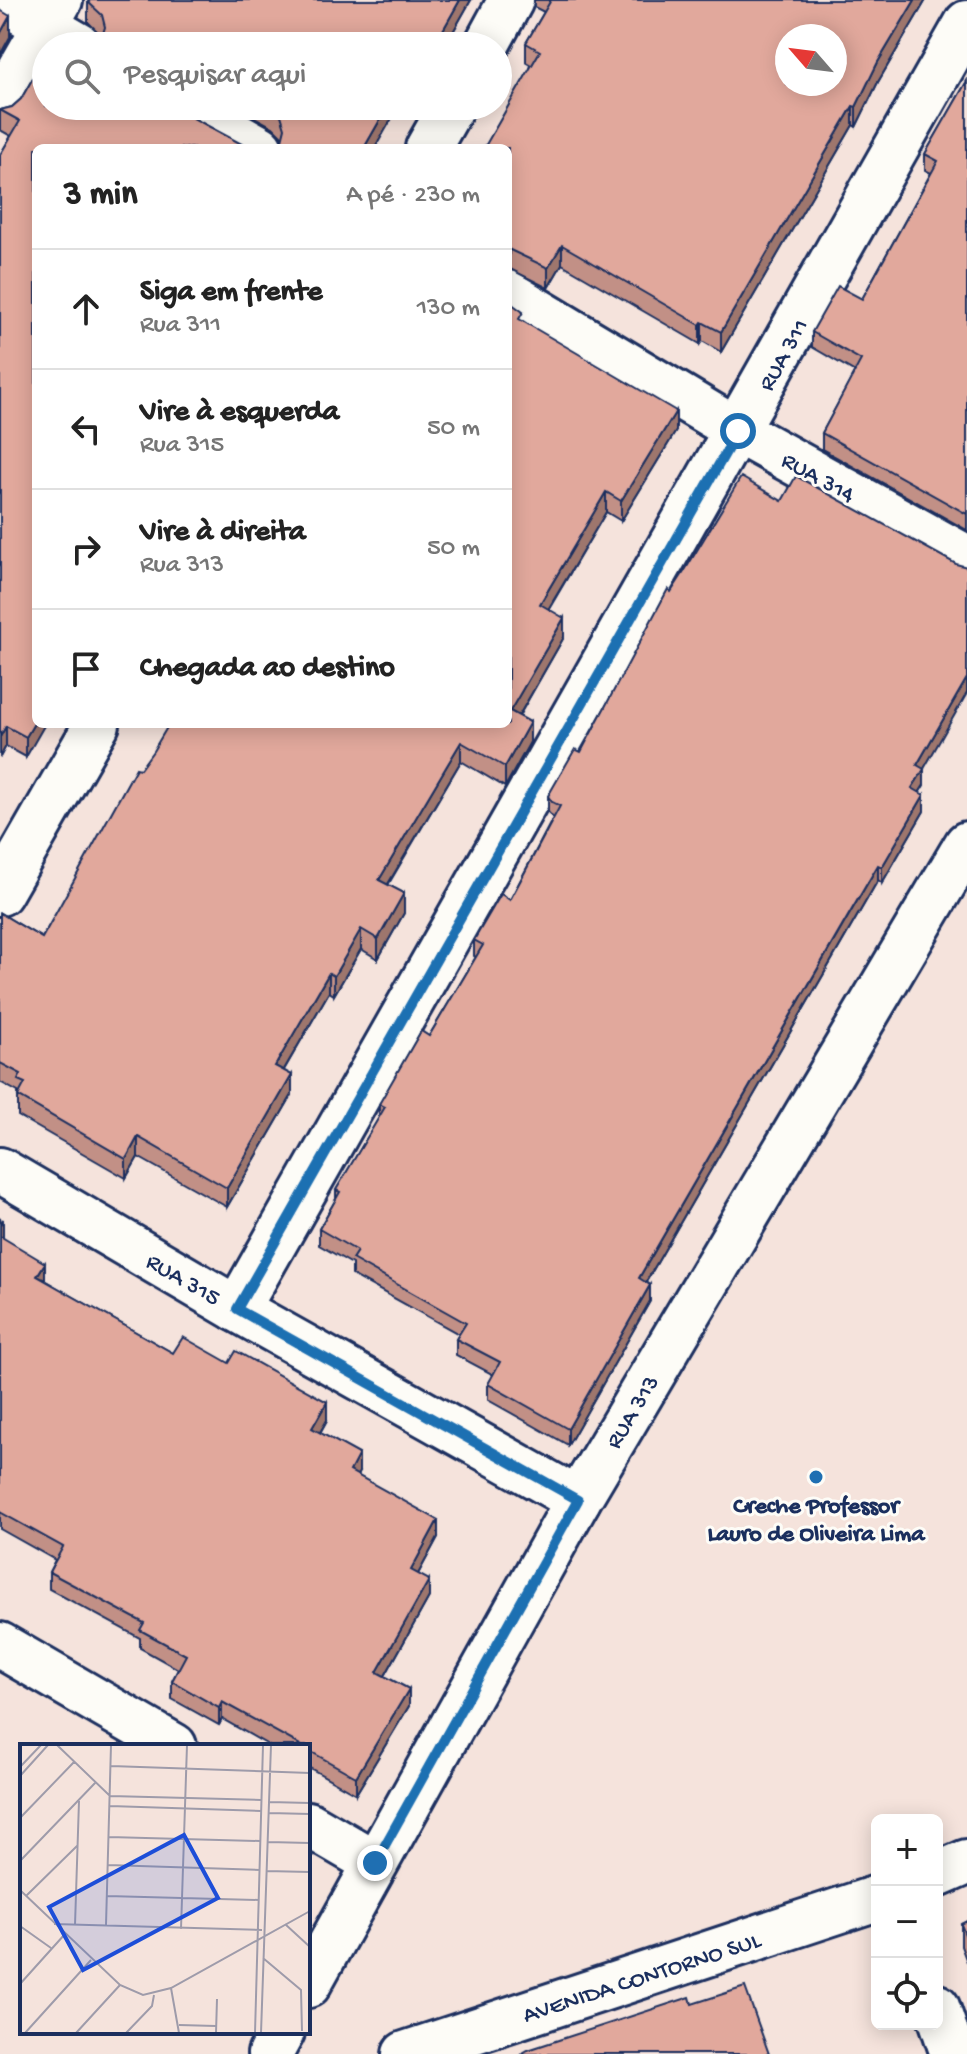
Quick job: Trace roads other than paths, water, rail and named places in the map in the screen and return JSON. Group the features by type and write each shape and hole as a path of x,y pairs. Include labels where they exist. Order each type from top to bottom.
{"street":[{"path":"1,0 62,24"},
{"path":"494,32 511,0"},
{"name":"RUA 311","path":"237,1309 967,23"},
{"path":"0,105 32,63"},
{"path":"211,120 253,144"},
{"path":"430,144 444,120"},
{"name":"RUA 314","path":"512,295 738,431 967,558"},
{"path":"0,893 95,728"},
{"name":"RUA 313","path":"310,1981 578,1500 967,844"},
{"name":"RUA 315","path":"0,1170 237,1309 578,1500"},
{"path":"0,1645 171,1744"},
{"path":"310,1825 375,1863"},
{"path":"943,1872 967,1862"},
{"name":"AVENIDA CONTORNO SUL","path":"418,2052 871,1900"},
{"path":"943,2025 953,2054"},
{"path":"270,2054 281,2034"}],"place":[{"name":"Creche Professor Lauro de Oliveira Lima","path":"816,1477"}]}
